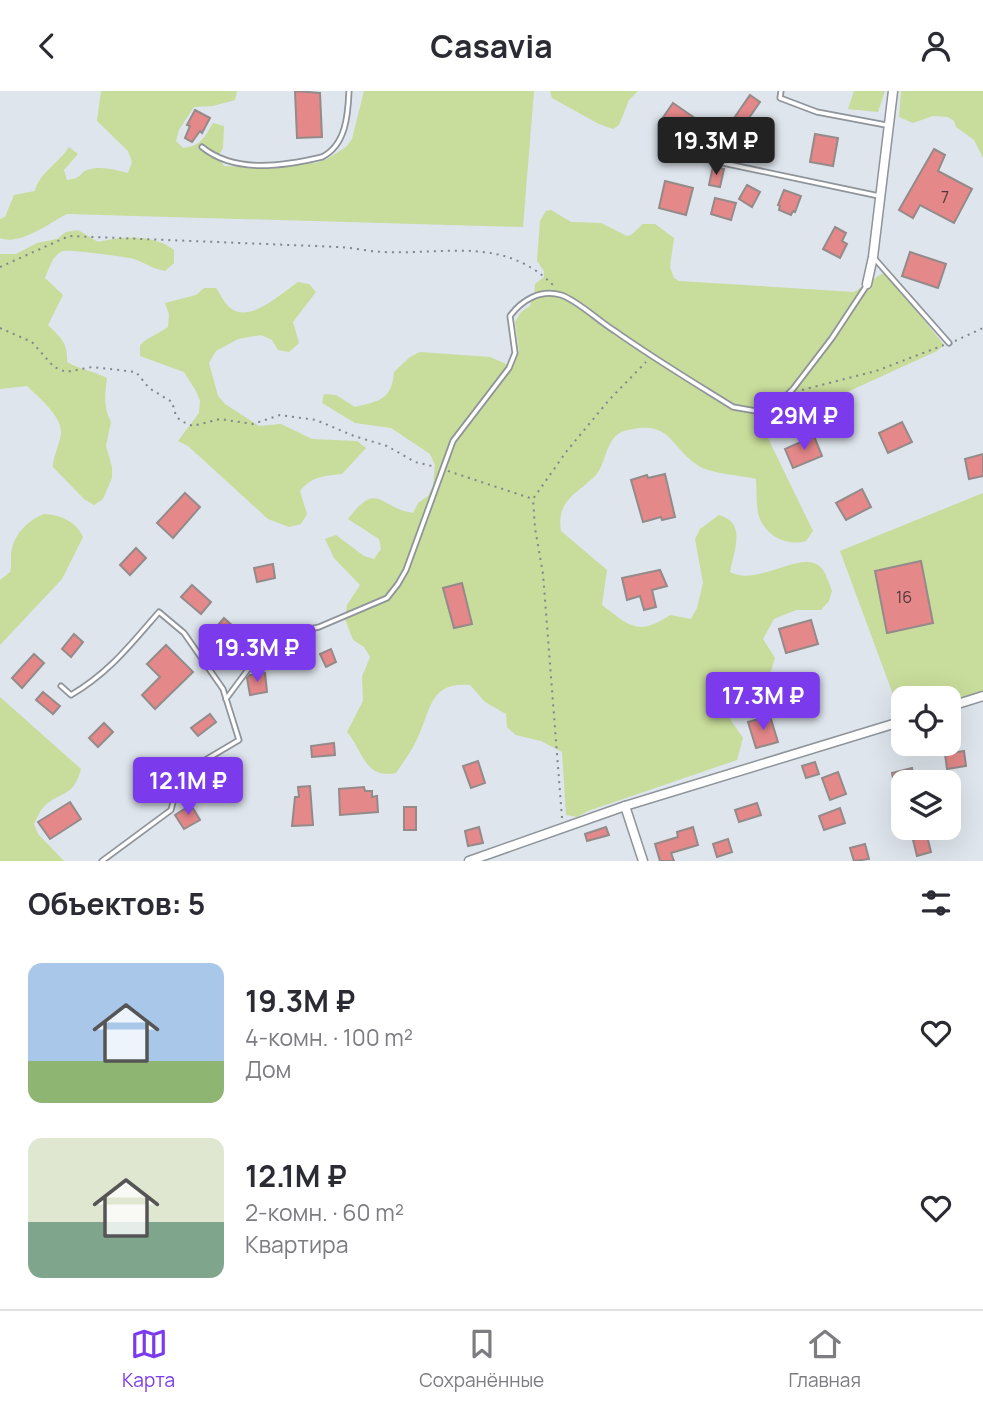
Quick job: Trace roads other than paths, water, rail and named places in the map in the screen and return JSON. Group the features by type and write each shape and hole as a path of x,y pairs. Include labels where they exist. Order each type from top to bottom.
{"street":[{"path":"867,284 873,257 893,91"},
{"path":"961,703 983,696"},
{"path":"469,861 625,806 891,725"},
{"path":"625,806 643,861"}],"lane":[{"path":"202,147 214,157 226,162 256,165 322,157 331,153 340,142 346,123 349,91"},
{"path":"781,91 780,98 817,113 888,125"},
{"path":"723,163 879,196"},
{"path":"873,257 949,343"},
{"path":"226,699 264,647 281,635 320,627 387,599 398,585 406,570 453,441 509,368 514,353 510,316 529,298 546,293 563,296 733,407 756,411 780,402 789,394 832,338 867,284"},
{"path":"61,686 71,695 87,686 109,669 159,611 184,633 223,689 239,740 180,775 171,810 102,861"}]}
